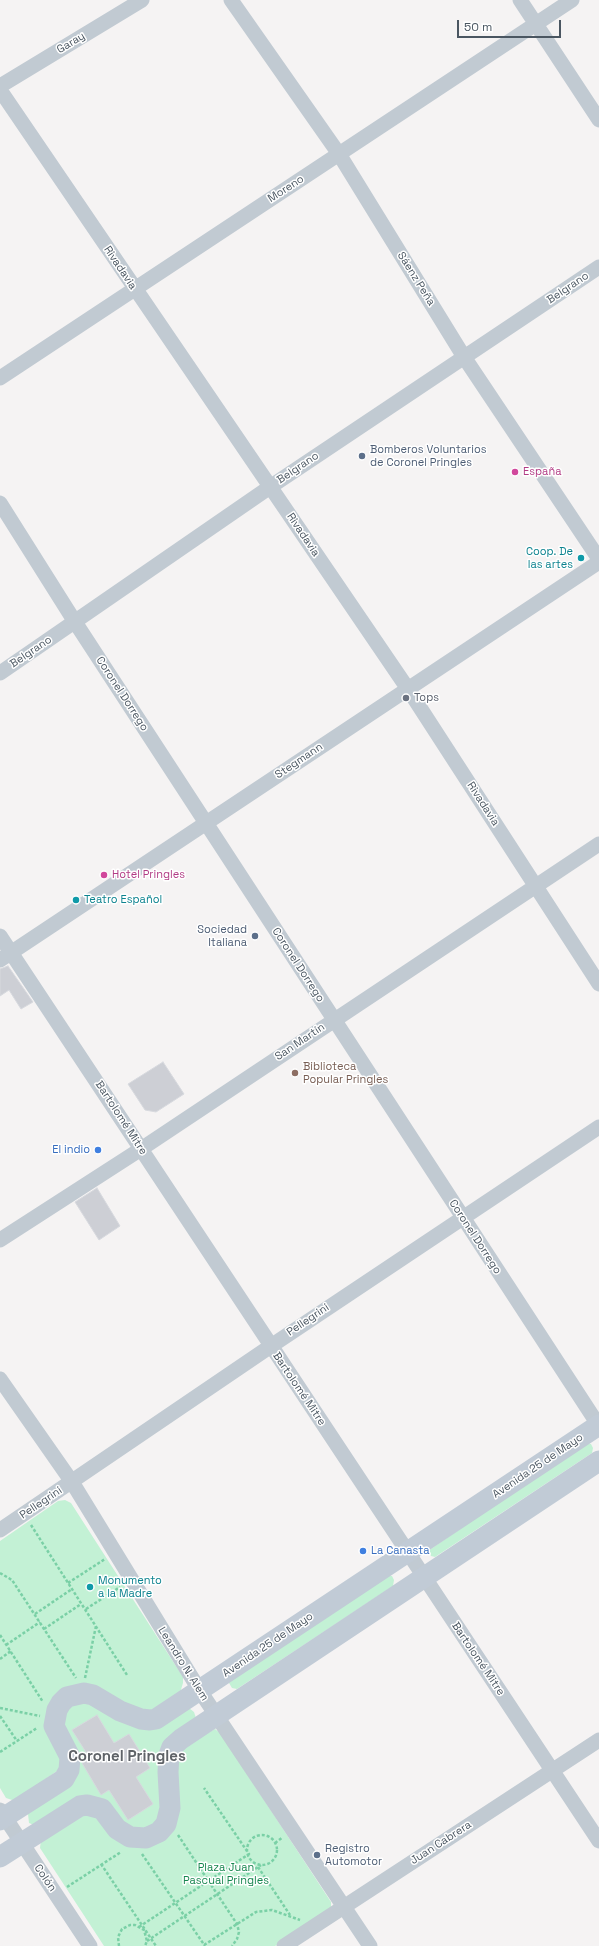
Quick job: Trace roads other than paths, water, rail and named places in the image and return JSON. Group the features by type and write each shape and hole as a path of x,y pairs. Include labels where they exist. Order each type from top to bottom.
{"main road":[{"name":"Avenida 25 de Mayo","path":"1,1816 64,1779 69,1770 70,1757 54,1726 57,1710 67,1697 84,1693 93,1695 120,1711 141,1719 156,1719 599,1425"},
{"path":"0,1857 80,1806 88,1805 102,1809 117,1829 130,1837 146,1838 159,1832 166,1824 170,1808 168,1763 172,1747 181,1739 599,1460"}],"street":[{"name":"Garay","path":"0,86 142,0"},
{"name":"Sáenz Peña","path":"231,0 339,154 464,357 599,561"},
{"path":"520,0 599,120"},
{"name":"Moreno","path":"0,378 572,0"},
{"name":"Rivadavia","path":"0,90 134,289 408,688 599,984"},
{"name":"Belgrano","path":"0,672 270,487 599,267"},
{"name":"Coronel Dorrego","path":"0,504 333,1020 599,1425"},
{"name":"Stegmann","path":"6,957 599,561"},
{"name":"San Martín","path":"0,1240 141,1149 599,844"},
{"name":"Bartolomé Mitre","path":"0,936 6,957 141,1149 599,1841"},
{"name":"Pellegrini","path":"0,1530 462,1217 599,1127"},
{"name":"Leandro N. Alem","path":"0,1379 72,1482 200,1691 370,1946"},
{"name":"Juan Cabrera","path":"284,1946 599,1740"},
{"name":"Colón","path":"1,1816 22,1842 90,1946"}],"place":[{"name":"Bomberos Voluntarios de Coronel Pringles","path":"362,456"},
{"name":"España","path":"515,472"},
{"name":"Coop. De las artes","path":"581,558"},
{"name":"Tops","path":"406,698"},
{"name":"Hotel Pringles","path":"104,875"},
{"name":"Teatro Español","path":"76,900"},
{"name":"Sociedad Italiana","path":"255,936"},
{"name":"Biblioteca Popular Pringles","path":"295,1073"},
{"name":"El indio","path":"98,1150"},
{"name":"La Canasta","path":"363,1551"},
{"name":"Monumento a la Madre","path":"90,1587"},
{"name":"Registro Automotor","path":"317,1855"}],"district":[{"name":"Coronel Pringles","path":"127,1757"}],"park label":[{"name":"Plaza Juan Pascual Pringles","path":"226,1874"}]}
